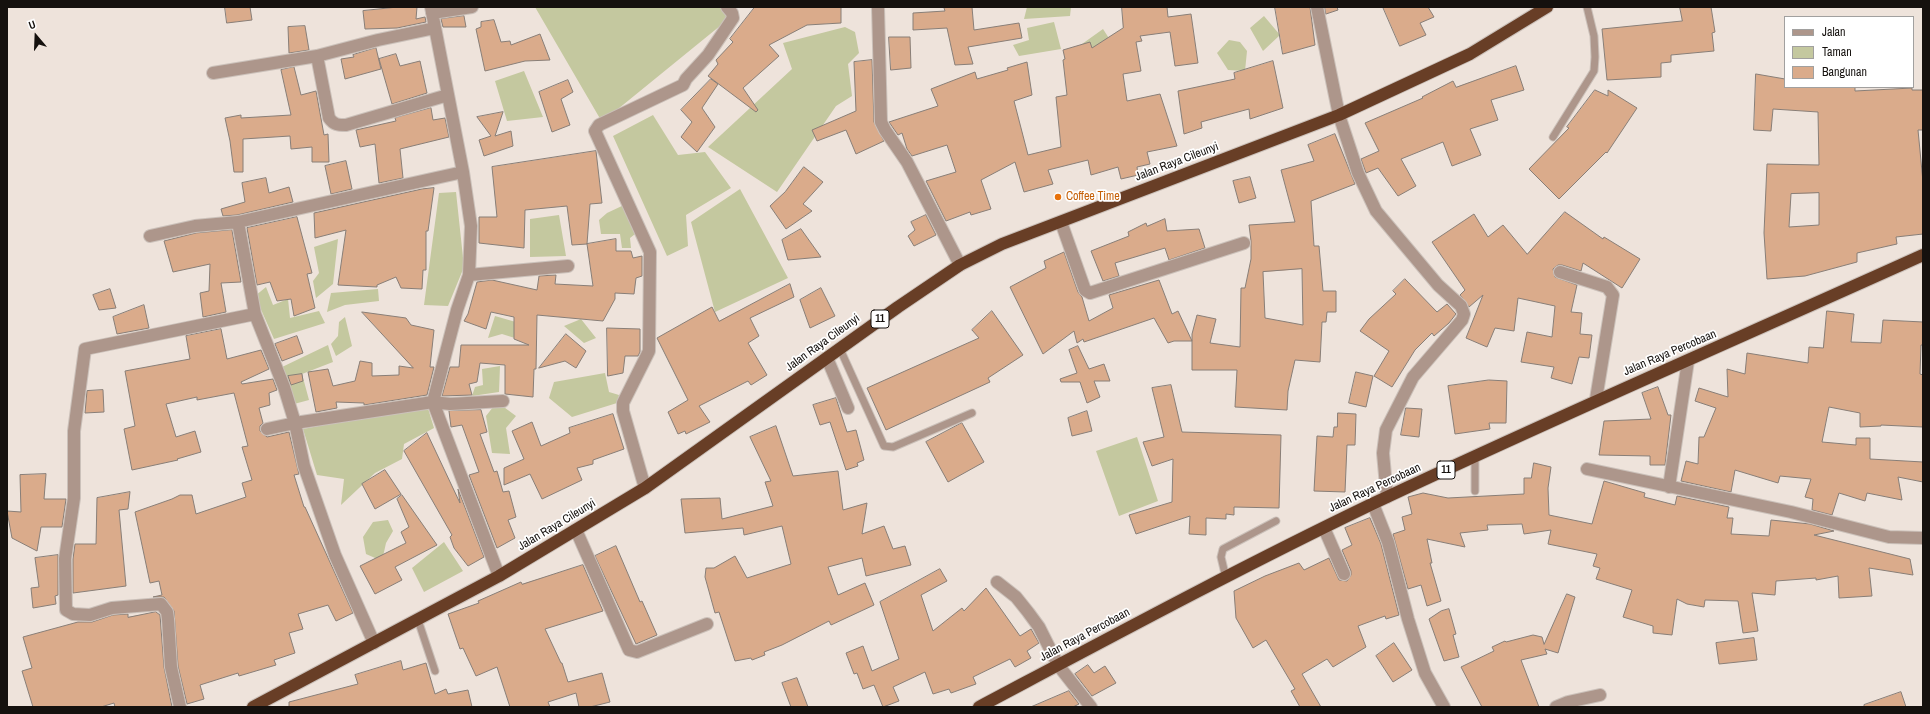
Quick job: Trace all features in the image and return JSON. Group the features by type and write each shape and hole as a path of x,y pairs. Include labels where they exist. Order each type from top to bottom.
{"highway":[{"name":"Jalan Raya Cileunyi","path":"255,706 499,576 645,488 960,265 1002,244 1339,115 1470,54 1547,7"},
{"name":"Jalan Raya Percobaan","path":"979,707 1226,578 1387,497 1596,400 1688,361 1923,255"}],"street":[{"path":"472,7 432,10 463,172 471,226 469,275 457,310 433,402 499,576"},
{"path":"645,488 623,403 649,350 650,252 595,131 599,125 683,85 686,79 708,55 733,18 728,7"},
{"path":"878,7 881,122 907,162 960,265"},
{"path":"1317,7 1339,115 1358,173 1376,211 1438,285 1461,306 1464,314 1462,320 1413,376 1386,430 1383,453 1387,497"},
{"path":"213,73 317,56 378,40 435,28"},
{"path":"317,56 329,118 332,123 338,125 346,125 448,95"},
{"path":"150,236 195,226 238,222 463,172"},
{"path":"238,222 255,314 284,387 295,423 304,466 335,555 374,643"},
{"path":"1061,222 1085,290 1090,293 1244,243"},
{"path":"469,275 568,266"},
{"path":"1560,272 1607,287 1613,295 1596,400"},
{"path":"180,707 171,667 167,612 161,604 112,608 90,616 73,614 66,610 65,559 74,498 74,431 85,349 255,314"},
{"path":"827,358 848,408"},
{"path":"1669,487 1688,361"},
{"path":"267,429 295,423 433,402 450,404 503,400"},
{"path":"1587,469 1791,512 1889,537 1923,538"},
{"path":"1373,504 1388,542 1408,619 1426,673 1444,707"},
{"path":"1324,528 1344,574"},
{"path":"576,530 630,650 637,652 707,624"},
{"path":"997,582 1016,597 1028,612 1039,627 1058,665 1091,707"},
{"path":"1556,707 1568,702 1600,696"}],"lane":[{"path":"1553,138 1594,71 1594,36 1587,7"},
{"path":"840,349 884,446 886,447 892,447 972,413"},
{"path":"1475,456 1475,491"},
{"path":"1226,578 1221,557 1223,548 1276,521"},
{"path":"418,620 435,671"}],"green space":[{"path":"535,7 724,7 731,17 602,122"},
{"path":"1027,7 1071,7 1070,16 1024,19"},
{"path":"1264,16 1280,35 1263,51 1250,28"},
{"path":"1054,22 1061,49 1019,56 1013,45 1029,40 1027,28"},
{"path":"845,27 855,32 859,53 848,64 852,96 836,106 777,192 708,147 792,69 783,43"},
{"path":"1103,29 1112,43 1095,57 1082,44"},
{"path":"1229,40 1240,42 1247,51 1245,71 1228,70 1217,53"},
{"path":"524,71 543,117 507,121 495,81"},
{"path":"653,115 678,155 705,152 731,188 686,215 688,246 667,256 613,136"},
{"path":"740,189 788,278 715,312 691,222"},
{"path":"456,192 464,267 448,306 424,305 439,193"},
{"path":"624,205 639,231 630,238 631,248 622,248 620,234 601,234 599,220 607,213"},
{"path":"559,215 566,256 530,257 530,219"},
{"path":"338,239 333,284 316,298 313,281 319,273 314,247"},
{"path":"266,287 273,305 288,299 290,318 319,311 325,323 274,339 255,296"},
{"path":"378,289 379,301 345,305 327,312 331,293"},
{"path":"495,316 526,325 521,340 502,334 488,338"},
{"path":"345,317 352,346 336,356 331,344 338,336 339,322"},
{"path":"581,319 596,338 584,343 564,326"},
{"path":"328,345 333,362 302,374 309,400 294,404 280,368"},
{"path":"500,366 499,392 472,396 475,387 483,385 482,369"},
{"path":"605,373 609,392 619,395 617,403 572,417 549,398 554,382"},
{"path":"497,402 516,416 506,428 510,454 492,453 486,416"},
{"path":"427,405 434,428 404,444 402,459 375,473 341,505 344,479 317,475 303,429"},
{"path":"1137,437 1158,501 1119,516 1096,451"},
{"path":"388,520 393,531 386,543 382,561 366,554 363,537 373,522"},
{"path":"444,542 463,571 424,592 412,568"}],"building":[{"path":"225,7 250,7 252,20 227,23"},
{"path":"398,7 417,7 416,19 425,17 426,22 397,28 365,29 363,11"},
{"path":"755,7 841,7 841,23 807,25 769,45 779,56 743,88 758,110 756,112 708,76 718,64 716,60 733,42 730,39"},
{"path":"972,7 974,30 1019,23 1022,38 968,47 973,64 955,65 947,28 913,30 913,13 945,11 944,8"},
{"path":"1122,7 1167,7 1168,17 1191,14 1198,63 1175,66 1170,32 1140,36 1142,41 1136,42 1141,71 1123,74 1127,101 1160,94 1177,146 1147,152 1150,164 1137,167 1138,175 1121,179 1118,167 1091,175 1088,160 1048,170 1053,184 1024,192 1015,162 981,180 991,209 971,215 970,212 946,221 926,181 956,172 947,145 912,156 907,149 902,133 898,135 889,122 938,106 931,89 975,72 977,79 1008,70 1007,68 1027,62 1032,95 1014,101 1028,155 1061,147 1056,97 1067,95 1063,50 1090,42 1092,48 1123,28"},
{"path":"1275,7 1310,7 1315,45 1283,54"},
{"path":"1325,7 1337,7 1338,10 1326,14"},
{"path":"1383,7 1428,7 1434,17 1420,23 1426,35 1400,46"},
{"path":"1680,7 1711,7 1715,32 1712,33 1714,51 1671,55 1671,62 1661,63 1661,77 1607,80 1602,29 1682,21"},
{"path":"464,16 466,27 443,27 441,19"},
{"path":"494,20 501,42 510,41 511,45 540,34 550,60 525,61 485,71 476,29 481,27 481,22"},
{"path":"305,26 309,50 289,53 288,27"},
{"path":"889,37 910,37 911,68 891,70"},
{"path":"376,48 381,69 345,79 341,59 354,57 353,55"},
{"path":"396,54 400,66 420,61 427,93 392,104 379,59"},
{"path":"872,60 874,122 884,141 856,154 846,130 817,141 812,130 856,111 854,62"},
{"path":"1273,61 1283,108 1250,119 1249,109 1201,122 1202,128 1184,134 1178,91 1235,79 1234,73"},
{"path":"1516,66 1524,90 1491,100 1498,120 1470,129 1481,155 1452,166 1443,142 1401,159 1416,186 1398,196 1378,168 1366,173 1361,159 1379,151 1365,123 1423,98 1422,97 1453,81 1456,87"},
{"path":"294,67 301,95 316,91 324,135 328,134 329,162 312,162 312,147 291,149 290,136 243,139 243,172 234,172 225,118 241,115 241,118 291,115 281,70"},
{"path":"1756,74 1784,79 1784,88 1855,88 1855,91 1912,88 1912,90 1923,90 1923,130 1918,130 1923,182 1923,234 1896,237 1897,244 1857,253 1857,262 1805,276 1767,279 1764,233 1767,164 1819,165 1818,112 1773,109 1771,131 1754,130","holes":["1819,193 1819,225 1789,227 1791,194"]},
{"path":"711,79 718,84 702,108 715,127 697,152 681,137 692,122 681,110"},
{"path":"568,80 573,92 561,99 570,125 552,132 539,92"},
{"path":"1595,90 1608,96 1608,90 1637,108 1607,153 1606,152 1559,199 1529,169 1569,128 1567,127"},
{"path":"431,108 433,120 445,118 449,137 400,149 403,178 379,183 375,144 360,147 356,130 396,121 395,118"},
{"path":"503,112 495,136 511,131 513,146 484,156 479,140 491,136 477,117"},
{"path":"1335,134 1355,184 1311,201 1314,246 1319,246 1323,291 1336,291 1336,312 1327,312 1326,322 1322,322 1320,362 1295,360 1288,391 1287,410 1235,407 1237,370 1192,370 1192,334 1197,315 1216,319 1210,343 1240,347 1241,288 1245,288 1251,259 1249,225 1295,222 1281,170 1314,161 1308,145","holes":["1302,269 1303,325 1265,318 1263,272"]},
{"path":"596,151 602,203 590,204 587,244 572,245 567,206 525,210 524,248 479,243 479,217 497,217 492,167"},
{"path":"346,161 352,189 331,194 325,166"},
{"path":"804,167 823,182 803,204 812,211 786,229 770,206 785,192"},
{"path":"1250,177 1256,198 1239,203 1233,181"},
{"path":"266,178 269,193 289,187 293,202 237,215 223,216 221,209 245,202 242,183"},
{"path":"434,188 428,231 426,231 426,270 423,270 422,289 401,288 396,277 377,285 377,287 338,285 346,230 315,238 314,213 422,189"},
{"path":"1565,212 1603,239 1604,237 1640,259 1622,288 1583,263 1581,271 1562,265 1558,265 1553,269 1555,277 1577,285 1571,312 1582,313 1580,334 1592,335 1589,358 1579,357 1572,384 1551,378 1554,367 1521,362 1527,332 1552,337 1555,306 1518,298 1514,331 1495,328 1487,347 1466,338 1483,295 1469,307 1460,295 1465,290 1432,242 1474,214 1488,237 1503,225 1527,254"},
{"path":"926,215 936,235 914,246 908,236 915,230 911,222"},
{"path":"297,217 312,273 307,274 315,308 294,316 291,299 277,301 270,282 257,285 247,228"},
{"path":"1165,219 1167,231 1199,229 1205,248 1169,260 1165,248 1115,263 1119,276 1103,281 1091,251 1129,236 1128,232 1146,223 1147,226"},
{"path":"801,229 821,257 788,260 782,240"},
{"path":"232,230 241,282 221,283 226,312 203,317 200,293 209,291 210,264 173,272 164,241 196,233"},
{"path":"616,239 616,251 631,251 633,258 642,256 642,276 636,278 634,294 615,293 615,299 603,321 537,315 536,369 534,369 533,397 505,394 505,365 480,363 477,382 469,384 472,395 442,396 450,367 459,367 461,345 529,345 514,339 514,317 491,312 486,329 464,321 468,314 477,282 492,280 537,290 539,276 556,275 555,284 593,286 587,244"},
{"path":"1064,252 1078,292 1082,297 1089,321 1113,308 1109,295 1159,280 1172,314 1178,311 1192,341 1174,341 1168,343 1154,318 1084,342 1083,339 1077,343 1074,331 1043,354 1010,287 1046,268 1044,261"},
{"path":"1405,279 1437,312 1447,304 1456,314 1449,323 1434,336 1432,333 1415,350 1392,387 1374,376 1389,351 1360,331 1369,319 1396,294 1393,291"},
{"path":"790,284 794,297 750,318 759,336 748,343 767,375 751,385 748,381 699,406 710,422 686,434 685,431 678,434 668,412 688,400 657,338 712,307 719,321"},
{"path":"821,288 835,316 810,328 800,300"},
{"path":"110,289 116,308 99,310 93,295"},
{"path":"144,305 149,328 117,334 113,317"},
{"path":"992,311 1023,355 988,378 990,382 886,430 867,388 979,338 972,330"},
{"path":"1827,311 1854,314 1851,342 1881,343 1883,320 1923,322 1923,345 1921,345 1920,374 1923,375 1923,427 1881,425 1860,427 1860,413 1829,407 1822,442 1856,445 1856,438 1870,438 1870,459 1923,462 1923,482 1898,477 1902,500 1867,493 1865,501 1839,493 1832,515 1812,510 1813,499 1805,497 1811,479 1780,476 1778,483 1735,470 1731,492 1681,481 1686,461 1698,464 1699,437 1704,437 1716,408 1695,401 1699,388 1728,397 1727,369 1745,374 1747,353 1808,363 1809,347 1823,348"},
{"path":"362,312 406,318 411,325 434,330 430,367 434,367 427,395 364,405 364,403 336,402 337,408 316,412 308,372 328,369 333,386 355,381 360,361 372,363 372,376 399,375 399,366 413,368"},
{"path":"607,328 640,329 640,352 638,356 625,356 623,373 608,376"},
{"path":"221,329 227,359 261,350 269,369 241,382 242,384 273,379 277,390 269,393 270,405 259,408 263,423 260,426 260,431 267,437 289,432 299,474 294,475 304,507 353,613 336,621 328,605 298,614 303,629 289,633 295,653 274,660 276,665 239,676 238,673 200,685 204,699 187,704 178,666 174,611 164,597 153,597 162,595 159,581 150,583 135,512 180,495 192,495 196,514 246,497 242,483 252,480 242,447 248,446 234,393 197,400 197,397 166,404 176,437 195,431 201,452 177,459 178,460 132,470 124,429 135,426 125,371 190,359 186,336"},
{"path":"566,334 586,351 576,368 565,361 539,368"},
{"path":"297,336 303,353 282,361 275,344"},
{"path":"1078,346 1089,369 1104,364 1110,381 1094,381 1100,397 1087,403 1080,382 1061,382 1060,379 1077,373 1069,350"},
{"path":"1356,372 1373,376 1366,407 1349,403"},
{"path":"302,374 303,381 291,385 288,376"},
{"path":"1489,380 1507,381 1506,423 1489,423 1490,429 1455,434 1448,386"},
{"path":"1171,385 1182,432 1281,435 1279,508 1234,507 1234,515 1226,514 1226,519 1206,518 1206,535 1189,534 1190,516 1136,534 1129,515 1172,502 1173,459 1152,466 1143,442 1164,437 1152,388"},
{"path":"1658,387 1668,415 1671,415 1665,465 1650,465 1650,456 1599,455 1604,421 1651,419 1642,393"},
{"path":"103,390 104,412 85,413 87,391"},
{"path":"836,398 847,432 856,430 864,460 857,463 858,466 846,470 830,422 820,425 813,405"},
{"path":"1406,408 1422,409 1419,437 1401,435"},
{"path":"481,410 487,432 480,434 494,472 497,471 503,492 509,491 516,517 508,520 515,538 497,548 469,475 479,472 462,425 451,427 449,411"},
{"path":"1087,411 1092,431 1072,436 1068,418"},
{"path":"1338,413 1356,414 1355,445 1347,445 1345,492 1314,491 1317,436 1333,437 1334,427 1337,427"},
{"path":"613,414 624,449 593,460 593,464 577,468 582,480 542,499 530,474 504,485 504,468 524,459 512,431 532,422 541,446 570,433 569,428"},
{"path":"962,423 984,462 948,482 926,442"},
{"path":"776,426 793,476 838,471 843,510 867,503 862,534 884,526 893,549 905,546 911,565 866,576 862,558 828,567 838,595 865,583 874,605 831,625 829,621 782,645 764,652 765,655 752,660 751,658 735,661 719,612 715,613 705,577 706,568 714,568 735,556 747,578 791,564 782,526 744,535 743,528 685,533 681,499 720,498 722,519 773,506 765,482 771,481 750,437"},
{"path":"427,433 460,503 458,489 484,557 468,566 454,548 450,537 452,535 404,451"},
{"path":"1534,463 1551,467 1548,488 1549,515 1592,524 1604,481 1645,493 1644,497 1675,505 1677,496 1729,507 1727,518 1733,518 1731,534 1769,536 1771,520 1810,524 1834,531 1814,535 1910,559 1913,575 1869,568 1872,596 1839,598 1838,576 1816,580 1816,578 1776,581 1775,595 1752,593 1758,631 1743,633 1738,601 1705,600 1704,607 1687,604 1677,599 1672,635 1653,633 1653,626 1623,617 1632,590 1596,579 1600,568 1593,566 1597,554 1548,544 1551,530 1524,534 1522,524 1487,525 1488,530 1460,533 1465,547 1427,539 1432,563 1430,563 1441,601 1427,606 1421,585 1408,589 1393,534 1405,530 1402,517 1412,514 1408,497 1423,493 1448,498 1524,494 1524,478 1531,478"},
{"path":"385,470 401,494 375,509 362,484"},
{"path":"46,474 44,499 66,499 62,527 41,527 37,551 12,538 7,511 21,512 20,475"},
{"path":"130,492 128,509 119,510 126,586 73,593 73,559 75,544 96,544 97,498"},
{"path":"402,495 437,545 395,567 402,580 375,594 360,566 406,543 401,532 409,527 397,499"},
{"path":"1370,518 1381,544 1399,615 1386,619 1385,616 1358,626 1366,647 1333,667 1327,659 1302,674 1321,707 1300,707 1291,691 1295,689 1266,640 1253,648 1236,618 1234,591 1265,576 1299,563 1304,570 1329,558 1339,580 1347,581 1351,575 1351,571 1342,550 1352,545 1345,528"},
{"path":"616,546 640,602 642,601 657,635 636,644 595,556"},
{"path":"58,555 58,595 55,596 56,604 33,608 31,588 39,587 35,558"},
{"path":"583,565 603,611 545,629 562,663 568,682 602,673 610,702 590,707 579,707 576,693 548,702 550,707 510,707 497,667 476,676 463,648 460,649 448,614 479,603 478,601 521,582 522,584"},
{"path":"940,569 947,581 921,595 933,631 962,608 964,611 986,588 1020,636 1031,629 1039,643 1027,651 1031,658 1015,667 1010,659 973,677 976,684 951,693 949,689 933,694 925,672 893,687 899,701 883,707 874,685 863,689 857,673 854,674 846,653 863,646 872,671 899,659 880,602"},
{"path":"1567,594 1575,597 1558,653 1545,649 1547,654 1521,660 1539,707 1482,707 1461,667 1494,651 1492,647 1505,641 1533,635 1542,637 1544,644"},
{"path":"1449,609 1456,634 1453,635 1459,657 1444,661 1429,619 1441,611"},
{"path":"156,612 160,615 164,667 172,707 115,707 114,703 101,707 33,707 22,671 32,668 23,637 78,622 92,622 113,615 128,614 128,617"},
{"path":"1754,638 1757,660 1719,664 1716,643"},
{"path":"1394,643 1412,670 1393,682 1376,656"},
{"path":"401,661 403,670 426,663 435,694 446,689 448,694 468,690 472,707 289,707 289,702 358,684 355,675"},
{"path":"1088,665 1094,673 1105,666 1116,683 1092,696 1075,674"},
{"path":"797,678 808,707 791,707 782,683"},
{"path":"1069,691 1079,704 1073,707 1031,707"},
{"path":"1901,692 1906,707 1864,707 1864,705"}],"place":[{"name":"Coffee Time","path":"1058,197"}]}
